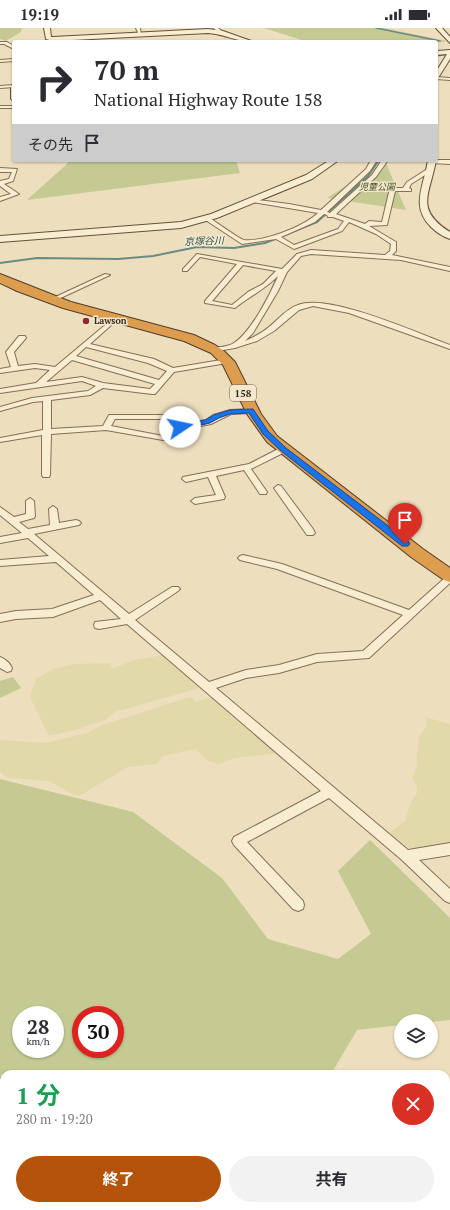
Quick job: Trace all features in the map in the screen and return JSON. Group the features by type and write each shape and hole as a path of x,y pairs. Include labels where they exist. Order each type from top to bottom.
{"highway":[{"name":"158","path":"0,278 52,300 193,339 215,350 227,361 251,411 265,433 284,449 448,572"}],"street":[{"path":"47,28 48,38 53,39 77,40 139,31 190,30 221,32 245,40"},
{"path":"215,28 221,32"},
{"path":"438,28 450,40"},
{"path":"0,43 12,47"},
{"path":"438,53 450,54 438,75"},
{"path":"0,61 12,60"},
{"path":"438,78 450,79"},
{"path":"0,87 12,86"},
{"path":"0,107 12,107"},
{"path":"0,239 165,228 206,218 252,200 309,177 332,162"},
{"path":"325,214 368,170 373,162"},
{"path":"206,218 242,242 270,239 313,221 325,214 374,176 384,162"},
{"path":"252,200 295,206 348,220 386,224 392,189 407,190 409,183 431,163 450,162"},
{"path":"431,163 422,206 426,217 439,230 450,236"},
{"path":"0,170 15,170 11,180 0,184"},
{"path":"0,184 16,194 0,199"},
{"path":"275,236 294,247 340,230 348,220"},
{"path":"368,222 394,243 393,251 387,257"},
{"path":"235,346 249,333 275,292 284,271 299,255 306,252 409,259 450,270"},
{"path":"185,270 199,255 284,271"},
{"path":"240,263 207,302 233,307 250,293 265,285 278,273 284,271"},
{"path":"52,300 107,275"},
{"path":"215,350 246,344 268,332 298,307 312,304 372,318 450,347"},
{"path":"39,384 116,318"},
{"path":"15,369 10,352 22,338"},
{"path":"439,343 450,339"},
{"path":"85,345 151,361 172,370 227,361"},
{"path":"70,357 161,383"},
{"path":"0,371 35,366 56,369"},
{"path":"0,390 82,379 102,385 152,392 172,370"},
{"path":"0,409 32,400 90,393 102,385"},
{"path":"46,475 47,398"},
{"path":"180,427 208,422 216,417 230,412 251,411"},
{"path":"0,440 81,428 106,428 163,438 183,435 177,417 112,417 106,428"},
{"path":"186,479 246,467 284,449"},
{"path":"246,467 260,492 282,487 310,533"},
{"path":"195,501 221,497 211,474"},
{"path":"13,520 31,516 30,501"},
{"path":"52,509 55,526"},
{"path":"0,510 331,791 450,896"},
{"path":"0,540 55,526 76,523"},
{"path":"243,558 279,566 410,614"},
{"path":"0,563 59,559"},
{"path":"208,686 246,674 279,670 317,658 345,655 365,655 410,614 448,572"},
{"path":"99,625 123,622 175,589"},
{"path":"0,618 16,615 53,613 102,596"},
{"path":"298,905 238,841 331,791"},
{"path":"406,856 450,849"}],"shaded area":[{"path":"163,655 203,687 115,712 105,720 75,730 49,736 30,697 36,679 53,669 74,664 110,663 112,669 134,660"},
{"path":"213,696 280,753 234,758 219,764 208,761 196,749 163,756 156,764 128,767 79,796 68,792 50,781 8,778 0,772 0,740 46,743 87,733 102,725 190,697 197,702"},
{"path":"425,717 450,724 450,846 417,852 387,835 405,821 411,802 417,793 417,787 412,778 416,768 419,737 427,726"}],"green space":[{"path":"0,28 22,28 21,32 6,41 0,39"},
{"path":"264,28 383,28 447,41 438,43 438,40 302,40"},
{"path":"237,162 240,173 27,200 68,163"},
{"name":"児童公園","path":"385,162 406,210 327,198"},
{"path":"13,677 21,688 0,698 0,681"},
{"path":"0,779 133,812 222,878 268,939 338,959 371,934 338,871 370,840 450,918 450,1020 438,1021 438,1014 394,1014 394,1026 357,1030 333,1070 0,1070"}],"waterway":[{"path":"376,28 435,40"},
{"name":"京塚谷川","path":"438,56 450,54"},
{"name":"京塚谷川","path":"0,263 37,258 118,259 153,256 197,247 234,248 265,243 317,222 368,176 378,162"}],"place":[{"name":"Lawson","path":"86,321"}],"route":[{"path":"180,427 208,422 216,417 230,412 251,411 265,433 405,544"}]}
